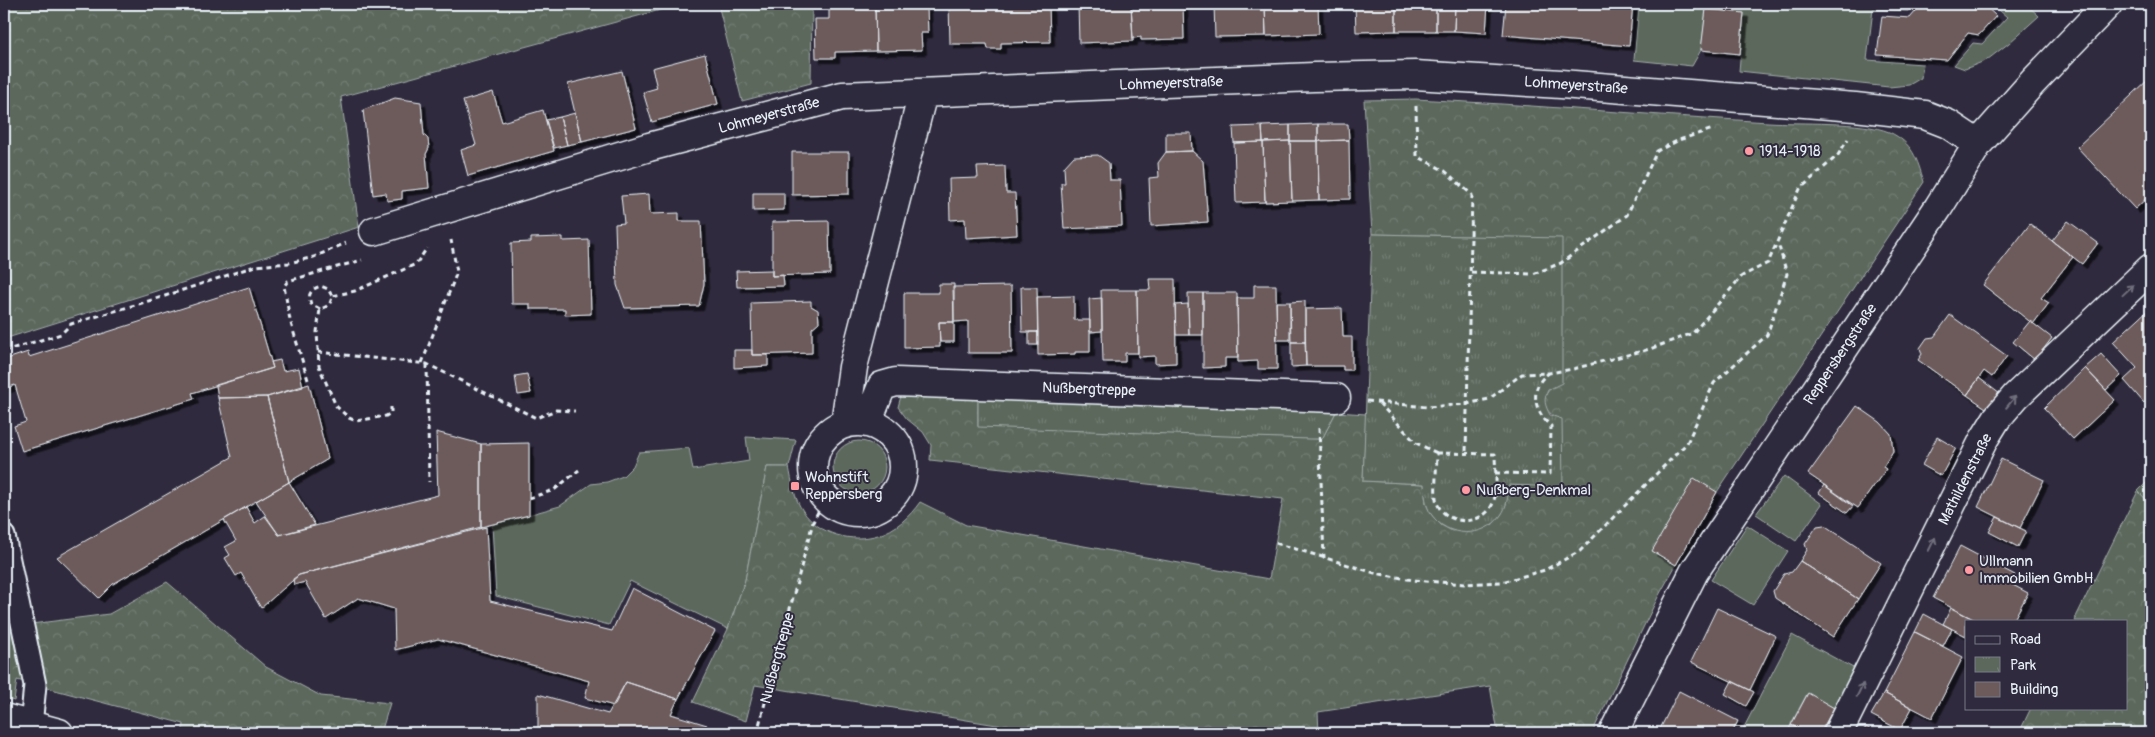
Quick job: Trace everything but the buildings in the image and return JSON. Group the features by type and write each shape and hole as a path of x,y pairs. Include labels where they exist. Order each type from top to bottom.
{"street":[{"name":"Reppersbergstraße","path":"1612,733 1694,572 1932,217 1978,144 2033,82 2108,4"},
{"name":"Lohmeyerstraße","path":"374,231 446,222 649,147 842,96 1314,77 1415,75 1561,84 1746,100 1855,107 1925,115 1948,124 1978,144"},
{"path":"856,423 853,367 923,93"},
{"name":"Mathildenstraße","path":"1838,733 1980,448 1997,418 2022,390 2151,268"},
{"name":"Nußbergtreppe","path":"856,423 882,386 896,382 1327,397"},
{"path":"856,423 884,430 900,449 904,472 899,487 891,498 874,510 858,512 835,506 825,498 819,490 814,472 816,451 826,436 856,423"},
{"path":"4,718 59,733"}],"lane":[{"path":"4,536 34,685 31,726"}],"path":[{"path":"1416,99 1418,156 1445,171 1472,195 1466,453"},
{"path":"1471,272 1533,274 1561,264 1627,215 1656,151 1679,140 1722,126 1746,100"},
{"path":"1437,453 1437,503 1446,514 1458,521 1472,521 1486,513 1494,500 1495,454 1437,453 1416,443 1378,402 1427,407 1467,404 1489,399 1522,374 1549,373 1650,349 1693,332 1742,276 1768,263 1800,189 1838,155 1848,139"},
{"path":"332,296 356,291 416,264 446,222"},
{"path":"422,363 458,272 446,222"},
{"path":"4,351 61,334 70,324 255,266 289,263 314,257 374,231"},
{"path":"1276,543 1375,573 1413,580 1466,584 1502,582 1544,570 1580,551 1687,443 1714,383 1767,335 1787,274 1778,243"},
{"path":"308,380 290,320 284,286 288,281 362,259"},
{"path":"321,286 328,289 332,296 332,301 327,307 320,309 311,304 309,299 310,293 314,288 321,286"},
{"path":"320,309 317,332 320,371 336,406 349,418 365,420 386,416 391,413 391,407"},
{"path":"318,352 427,364 536,418 556,410 575,411"},
{"path":"427,364 430,482"},
{"path":"1495,473 1550,474 1551,426 1536,407 1536,392 1543,377 1549,373"},
{"path":"1324,558 1327,397"},
{"path":"529,498 554,490 578,470"},
{"name":"Nußbergtreppe","path":"756,733 813,522 825,498"}],"green space":[{"path":"4,4 682,4 341,97 359,227 4,339"},
{"path":"718,4 812,4 811,83 742,101"},
{"path":"1639,4 1914,4 1908,11 1873,9 1867,60 1923,64 1921,78 1909,85 1889,87 1739,71 1744,13 1706,10 1701,50 1692,66 1634,60"},
{"path":"1992,4 2026,4 2039,16 1987,60 1965,69 1954,65 1973,43 1982,44 2007,17"},
{"path":"1416,99 1878,128 1904,141 1916,159 1924,182 1717,492 1658,597 1592,733 1498,733 1490,686 1318,712 1319,733 1045,733 755,685 746,721 693,702 728,629 745,580 767,467 789,467 795,495 803,511 818,526 837,535 858,538 885,533 902,522 920,502 966,525 1269,579 1283,499 930,460 931,445 923,432 907,419 898,407 901,396 978,399 978,426 1322,439 1336,412 1366,414 1363,481 1424,484 1426,504 1431,514 1441,525 1452,531 1492,525 1501,515 1506,504 1508,485 1557,418 1548,411 1545,402 1547,393 1555,385 1472,236 1372,234 1364,100"},
{"name":"Nußberg-Denkmal","path":"1372,234 1562,238 1562,383 1548,390 1545,400 1550,415 1562,419 1563,487 1509,485 1506,505 1494,523 1476,532 1466,532 1446,528 1431,514 1426,503 1424,484 1363,481"},
{"path":"978,399 1336,412 1322,439 978,427"},
{"path":"746,437 796,440 789,467 767,467 745,580 728,629 630,581 609,625 496,596 492,525 560,506 591,484 607,482 623,476 633,466 639,452 689,448 693,470 749,461"},
{"path":"859,441 869,443 877,449 883,457 885,467 883,477 877,485 869,491 859,493 849,491 841,485 835,477 833,467 835,457 841,449 849,443"},
{"path":"1784,476 1822,504 1796,541 1756,514"},
{"path":"2151,478 2151,505 2138,491"},
{"path":"2138,491 2151,505 2151,733 2019,733 2030,710 2128,710 2128,620 2074,620"},
{"path":"1747,525 1788,551 1753,605 1711,580"},
{"path":"167,582 266,667 321,696 390,703 381,733 182,733 184,724 17,680 14,701 4,698 4,612 8,627 109,614"},
{"path":"1792,635 1855,669 1834,708 1807,694 1791,724 1808,733 1741,733"}],"place":[{"name":"1914-1918","path":"1749,151"},
{"name":"Wohnstift Reppersberg","path":"795,486"},
{"name":"Nußberg-Denkmal","path":"1466,490"},
{"name":"Ullmann Immobilien GmbH","path":"1969,570"}]}
